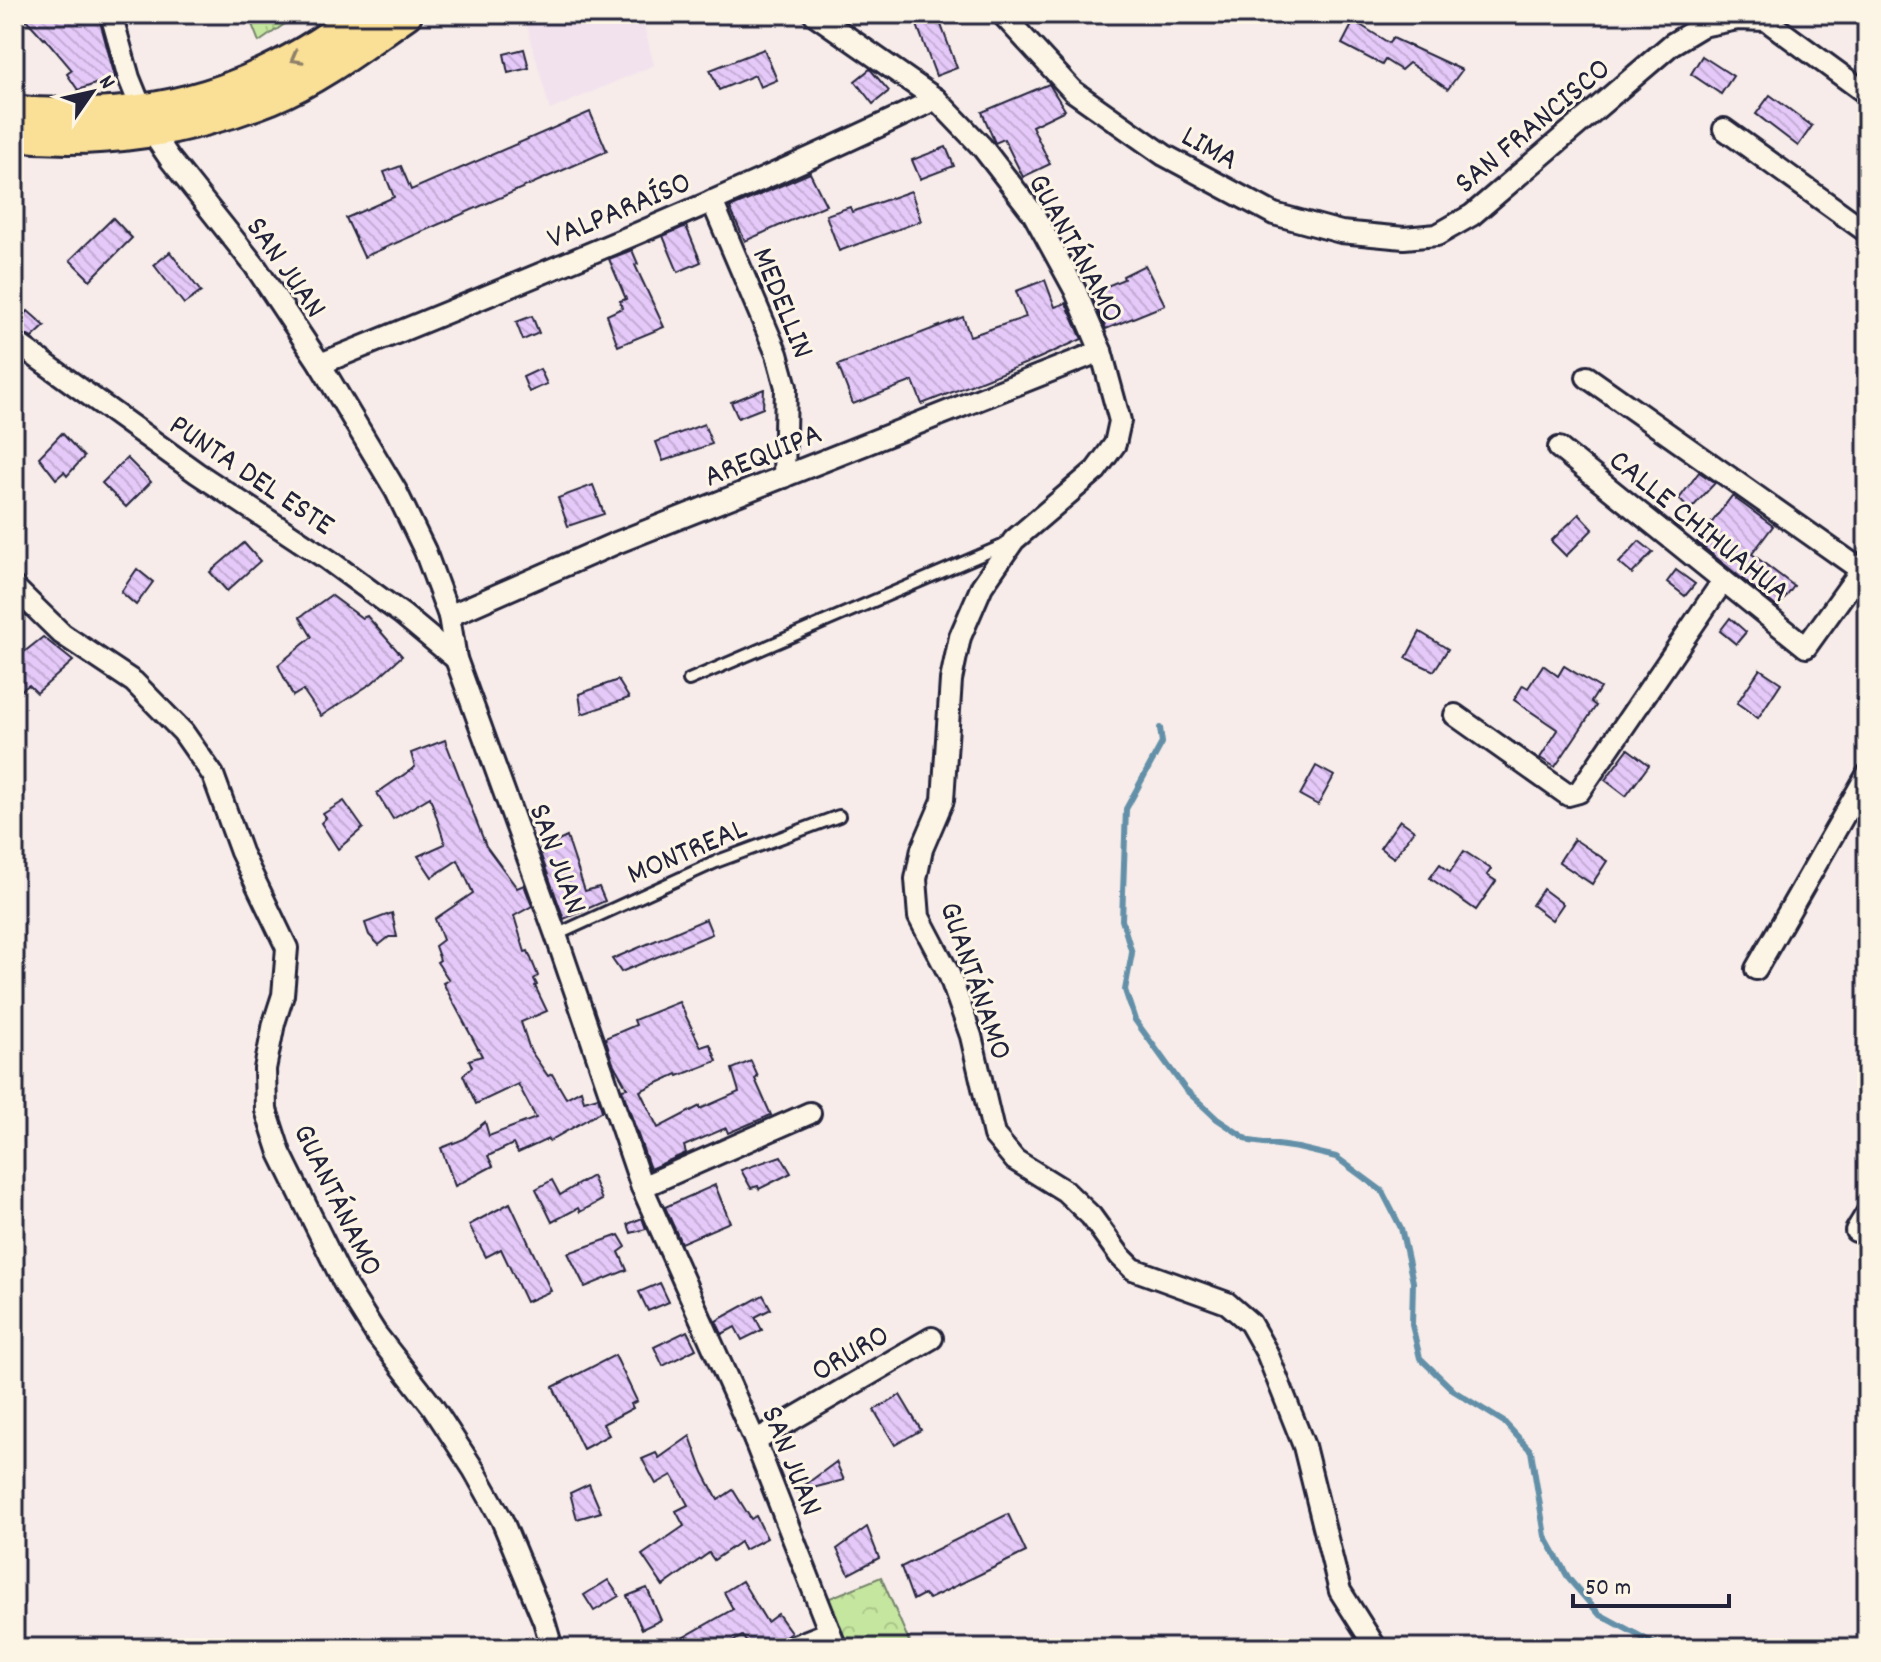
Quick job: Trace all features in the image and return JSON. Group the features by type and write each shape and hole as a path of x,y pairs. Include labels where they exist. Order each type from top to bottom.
{"main road":[{"path":"14,135 53,140 120,136 197,99 266,74 322,43 360,14"},
{"path":"14,111 195,122 273,97 335,63 406,14"}],"street":[{"name":"SAN JUAN","path":"111,14 129,78 147,121 170,159 255,266 320,364 396,491 425,551 449,616 456,659 556,935 642,1187 755,1441 833,1640"},
{"name":"GUANTÁNAMO","path":"814,14 936,99 982,147 1033,213 1075,290 1101,351 1120,421 1115,444 1096,470 1014,540 982,586 960,637 951,680 943,800 922,849 916,879 919,917 949,974 971,1036 994,1135 1015,1160 1065,1191 1091,1216 1133,1269 1227,1303 1250,1323 1267,1353 1304,1446 1340,1591 1376,1648"},
{"name":"LIMA","path":"1002,14 1073,91 1164,155 1274,214 1341,232 1404,238 1437,235"},
{"name":"SAN FRANCISCO","path":"1437,235 1472,215 1672,44 1702,26 1738,19 1766,20 1867,94"},
{"name":"VALPARAÍSO","path":"320,364 712,201 936,99"},
{"path":"1724,129 1867,232"},
{"name":"MEDELLIN","path":"712,201 777,354 786,387 784,477"},
{"name":"PUNTA DEL ESTE","path":"14,341 197,473 327,559 402,614 456,659"},
{"name":"AREQUIPA","path":"449,616 616,543 1101,351"},
{"path":"1587,377 1864,566"},
{"name":"CALLE CHIHUAHUA","path":"1559,448 1806,647 1864,566"},
{"path":"1455,715 1568,795 1579,792 1723,581"},
{"name":"GUANTÁNAMO","path":"14,587 62,634 134,682 183,732 213,775 241,852 287,948 283,995 265,1069 266,1110 280,1153 344,1283 376,1334 441,1420 502,1520 552,1648"},
{"path":"1756,969 1867,775"},
{"path":"642,1187 810,1113"},
{"path":"1856,1231 1867,1213"},
{"name":"ORURO","path":"755,1441 932,1338"},
{"path":"789,1648 833,1640"}],"lane":[{"path":"689,680 1014,540"},
{"name":"MONTREAL","path":"556,935 718,861 839,816"}],"shaded area":[{"path":"524,14 641,14 654,65 550,110"}],"green space":[{"path":"248,14 285,14 289,21 259,42"},
{"path":"881,1577 912,1648 846,1648 825,1600"}],"building":[{"path":"21,14 98,14 115,77 78,90 67,74 72,70"},
{"path":"913,14 937,14 957,68 936,76"},
{"path":"1354,21 1389,43 1393,38 1462,70 1448,89 1409,63 1401,70 1385,60 1382,65 1342,44"},
{"path":"524,49 529,68 508,73 504,54"},
{"path":"764,49 777,80 760,87 755,75 719,90 710,70"},
{"path":"1702,56 1733,76 1721,94 1691,74"},
{"path":"870,69 889,91 873,104 855,81"},
{"path":"1049,84 1065,110 1032,126 1050,164 1023,177 1004,139 995,143 982,112"},
{"path":"1770,95 1812,126 1798,146 1756,114"},
{"path":"590,112 607,151 364,257 346,218 394,197 384,172 401,166 411,190"},
{"path":"946,147 954,166 920,179 912,160"},
{"path":"810,173 826,205 745,241 730,208"},
{"path":"911,191 921,221 839,251 826,215 850,207 852,212"},
{"path":"113,218 132,238 90,280 70,260"},
{"path":"686,226 701,262 678,272 663,236"},
{"path":"632,250 638,264 635,265 664,327 618,346 607,315 622,308 620,301 626,299 609,259"},
{"path":"170,252 201,292 184,304 154,265"},
{"path":"1145,265 1165,305 1106,329 1090,293 1124,279 1123,276"},
{"path":"1045,280 1055,307 1066,303 1082,339 922,404 913,381 853,404 838,365 963,317 970,336 1026,317 1016,291"},
{"path":"28,311 45,326 32,338 14,328"},
{"path":"532,316 539,333 523,340 516,322"},
{"path":"540,369 547,384 529,392 523,377"},
{"path":"764,389 763,408 738,418 731,402"},
{"path":"704,424 712,444 663,461 656,442"},
{"path":"62,433 84,457 67,476 64,472 56,479 39,457"},
{"path":"127,458 151,482 126,507 102,483"},
{"path":"1699,472 1715,483 1690,510 1679,499"},
{"path":"593,485 604,514 568,526 558,498"},
{"path":"1732,496 1773,526 1752,554 1794,586 1778,608 1697,542"},
{"path":"1579,514 1593,529 1566,556 1551,541"},
{"path":"1639,541 1653,552 1632,574 1619,563"},
{"path":"244,543 260,561 227,591 210,572"},
{"path":"137,569 153,582 136,605 121,592"},
{"path":"1676,570 1695,584 1685,596 1667,582"},
{"path":"331,595 362,618 367,616 402,656 372,683 321,716 303,690 293,696 278,665 312,637 300,617"},
{"path":"1730,618 1746,632 1736,644 1720,631"},
{"path":"1420,632 1448,649 1434,671 1406,658"},
{"path":"43,637 73,661 37,693 29,685 14,695 14,660"},
{"path":"1543,665 1558,676 1564,666 1600,688 1591,702 1596,706 1555,767 1540,758 1558,730 1514,700 1523,685 1528,688"},
{"path":"1760,669 1781,683 1758,718 1737,703"},
{"path":"618,680 629,698 582,714 579,694"},
{"path":"445,740 486,846 517,888 524,885 532,906 514,916 525,952 528,951 538,976 534,979 535,986 547,1011 521,1022 530,1050 548,1076 552,1074 566,1098 581,1090 584,1101 598,1097 602,1111 549,1141 518,1153 513,1144 488,1156 493,1166 455,1186 441,1148 464,1139 485,1122 489,1136 536,1118 518,1084 476,1104 463,1075 472,1067 469,1060 482,1056 443,983 449,980 437,962 440,960 435,946 443,940 435,919 473,893 458,860 432,877 418,856 445,844 430,797 393,819 377,793 415,767 411,753"},
{"path":"1628,749 1649,765 1626,796 1605,780"},
{"path":"1316,766 1334,776 1318,805 1300,795"},
{"path":"344,801 363,828 338,849 321,823 326,818 323,814"},
{"path":"1400,820 1414,830 1394,858 1380,848"},
{"path":"567,837 585,891 599,887 605,901 564,919 539,850"},
{"path":"1574,839 1607,861 1592,884 1559,862"},
{"path":"1464,851 1491,869 1487,875 1496,881 1476,910 1430,878 1440,864 1450,872"},
{"path":"1543,889 1563,904 1552,920 1532,905"},
{"path":"392,913 397,937 389,937 379,945 369,935 365,923"},
{"path":"706,919 712,934 621,972 612,959"},
{"path":"679,1002 701,1047 710,1044 717,1061 677,1074 640,1091 658,1128 700,1106 700,1109 739,1092 732,1069 751,1061 758,1077 755,1079 771,1115 728,1133 726,1128 684,1146 686,1153 650,1169 622,1089 627,1088 613,1063 605,1038 636,1025 634,1020"},
{"path":"781,1156 791,1173 759,1189 758,1186 751,1188 741,1170"},
{"path":"592,1176 602,1200 552,1222 536,1189 552,1180 560,1195"},
{"path":"715,1185 730,1222 681,1243 665,1207"},
{"path":"510,1203 551,1291 526,1302 501,1249 486,1257 469,1225"},
{"path":"642,1218 646,1229 631,1233 628,1224"},
{"path":"619,1235 626,1247 619,1252 627,1270 585,1287 568,1253"},
{"path":"660,1283 669,1302 648,1311 639,1292"},
{"path":"763,1295 771,1309 755,1317 762,1330 742,1340 735,1327 722,1334 716,1321"},
{"path":"687,1331 696,1349 663,1366 654,1347"},
{"path":"615,1355 637,1401 631,1404 633,1408 603,1424 609,1435 583,1449 553,1387"},
{"path":"900,1395 921,1430 895,1445 874,1410"},
{"path":"690,1436 703,1472 718,1500 733,1490 751,1519 756,1516 767,1538 744,1550 740,1542 714,1560 709,1553 663,1586 642,1555 684,1526 676,1511 688,1505 672,1475 656,1484 642,1459 656,1453 659,1458"},
{"path":"836,1462 844,1480 797,1492 797,1491"},
{"path":"589,1484 601,1512 577,1519 570,1493"},
{"path":"1008,1514 1026,1552 929,1599 924,1594 913,1600 901,1567"},
{"path":"867,1527 879,1558 849,1574 837,1549"},
{"path":"608,1580 619,1596 594,1611 584,1595"},
{"path":"742,1581 767,1622 778,1614 791,1632 767,1648 751,1648 742,1636 723,1648 665,1648 733,1609 724,1592"},
{"path":"647,1588 661,1620 642,1629 627,1596"}],"waterway":[{"path":"1160,728 1162,743 1126,809 1122,920 1132,953 1125,990 1135,1020 1185,1089 1217,1119 1250,1141 1336,1157 1382,1191 1401,1228 1413,1282 1412,1325 1420,1358 1454,1391 1504,1422 1531,1451 1545,1536 1569,1579 1599,1614 1662,1648"}]}
